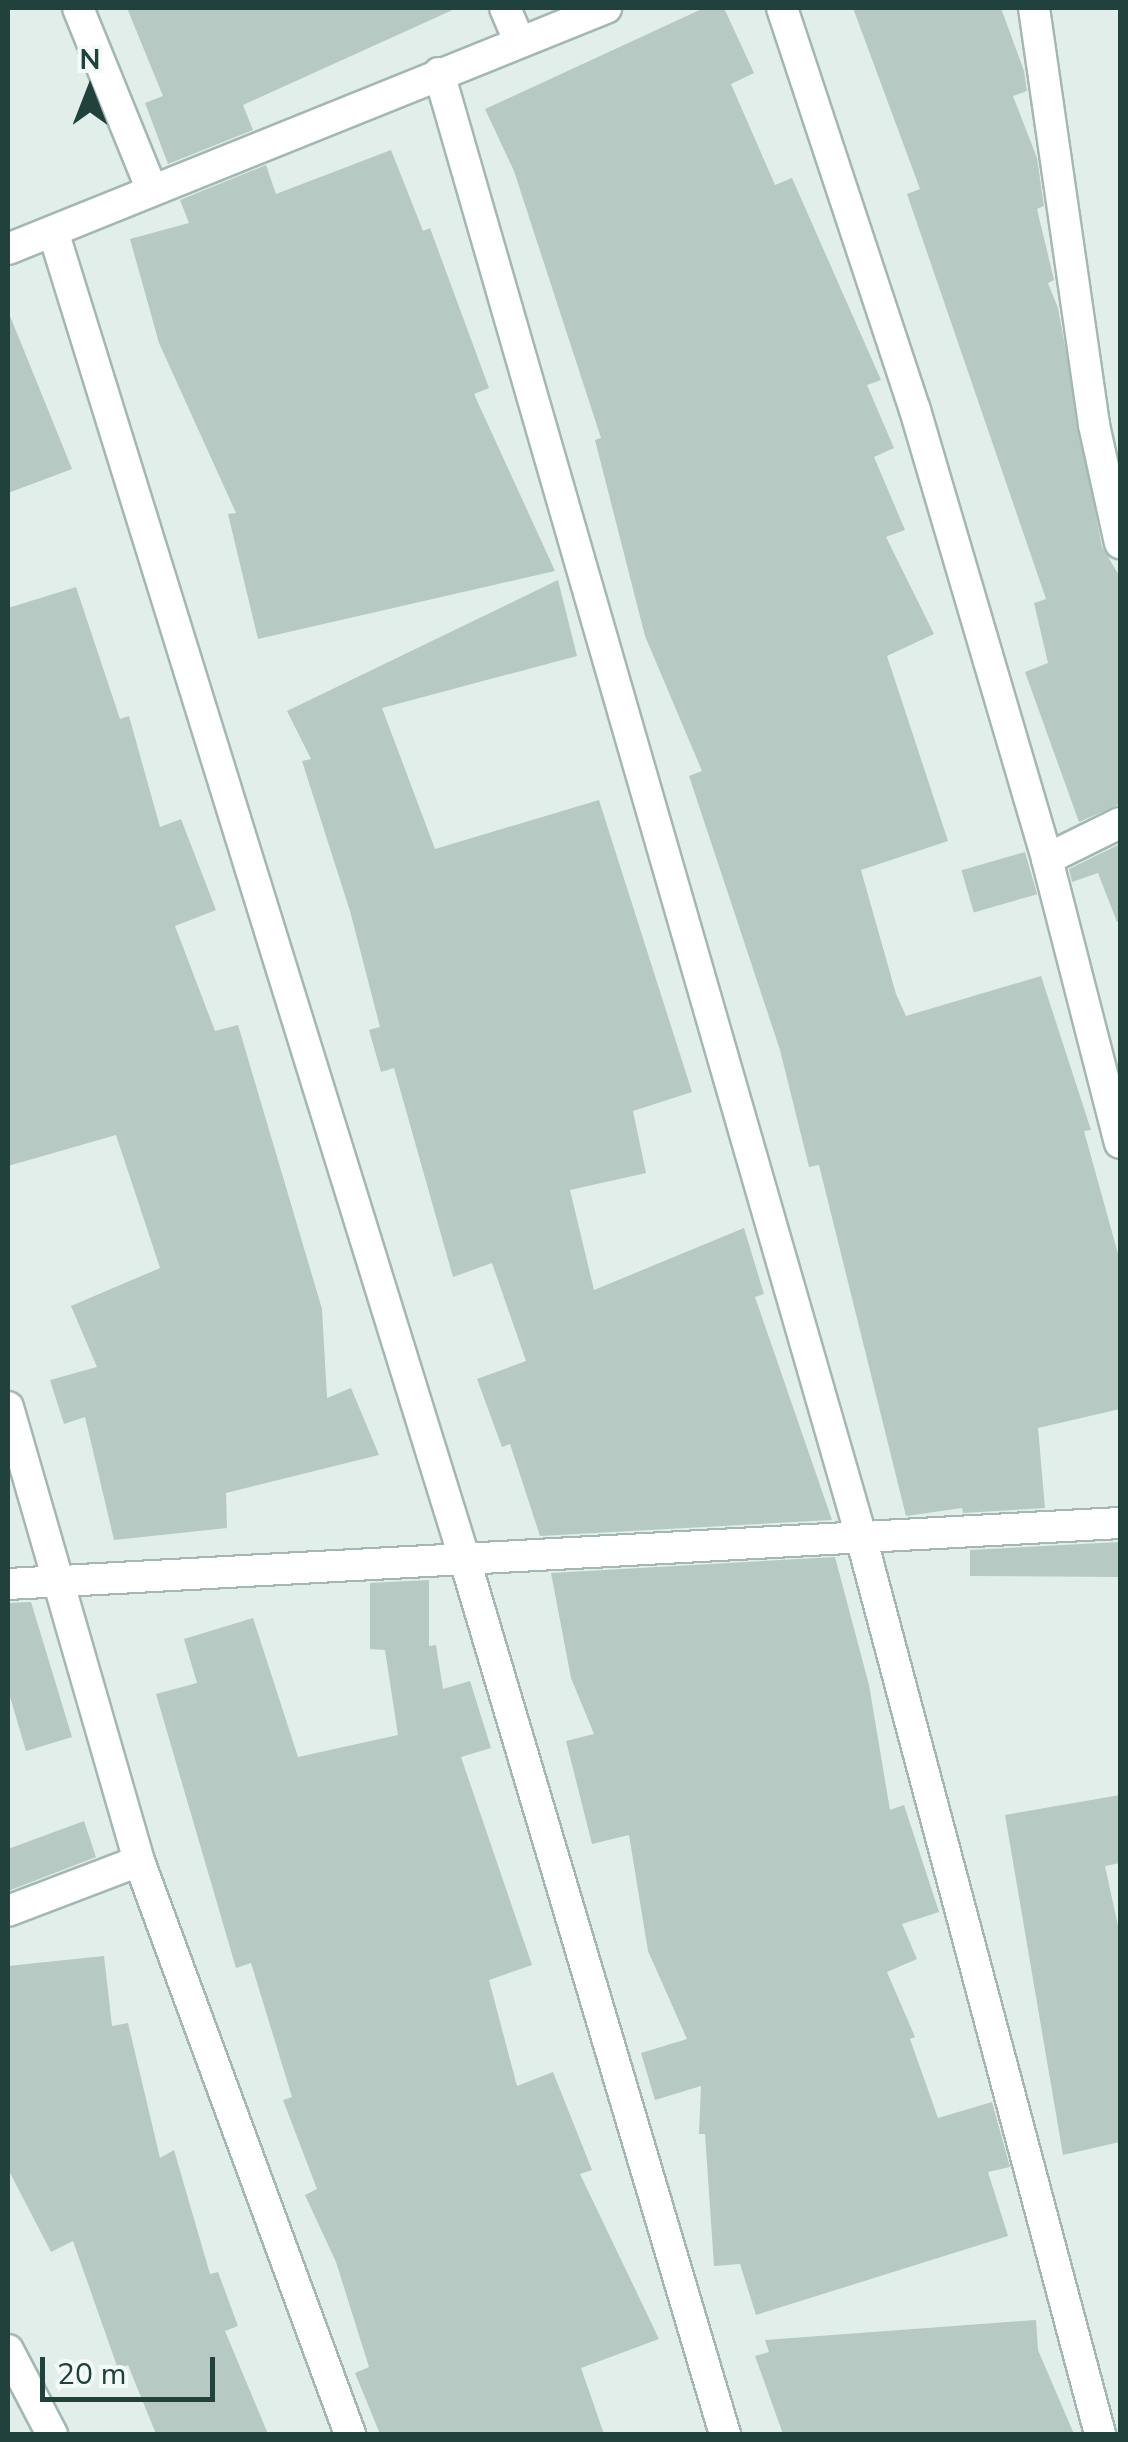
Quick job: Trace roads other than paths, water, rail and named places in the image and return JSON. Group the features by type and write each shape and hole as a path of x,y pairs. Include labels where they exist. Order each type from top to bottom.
{"street":[{"path":"78,8 152,190"},
{"path":"505,8 519,41"},
{"path":"8,249 606,8"},
{"path":"782,8 915,410 1047,860 1120,1143"},
{"path":"1034,8 1094,425 1120,543"},
{"path":"439,73 860,1533 1100,2434"},
{"path":"53,231 464,1557 724,2434"},
{"path":"1047,860 1120,823"},
{"path":"8,1407 139,1861 350,2434"},
{"path":"8,1584 860,1533 1120,1523"},
{"path":"8,1911 139,1861"},
{"path":"8,2350 52,2434"}]}
